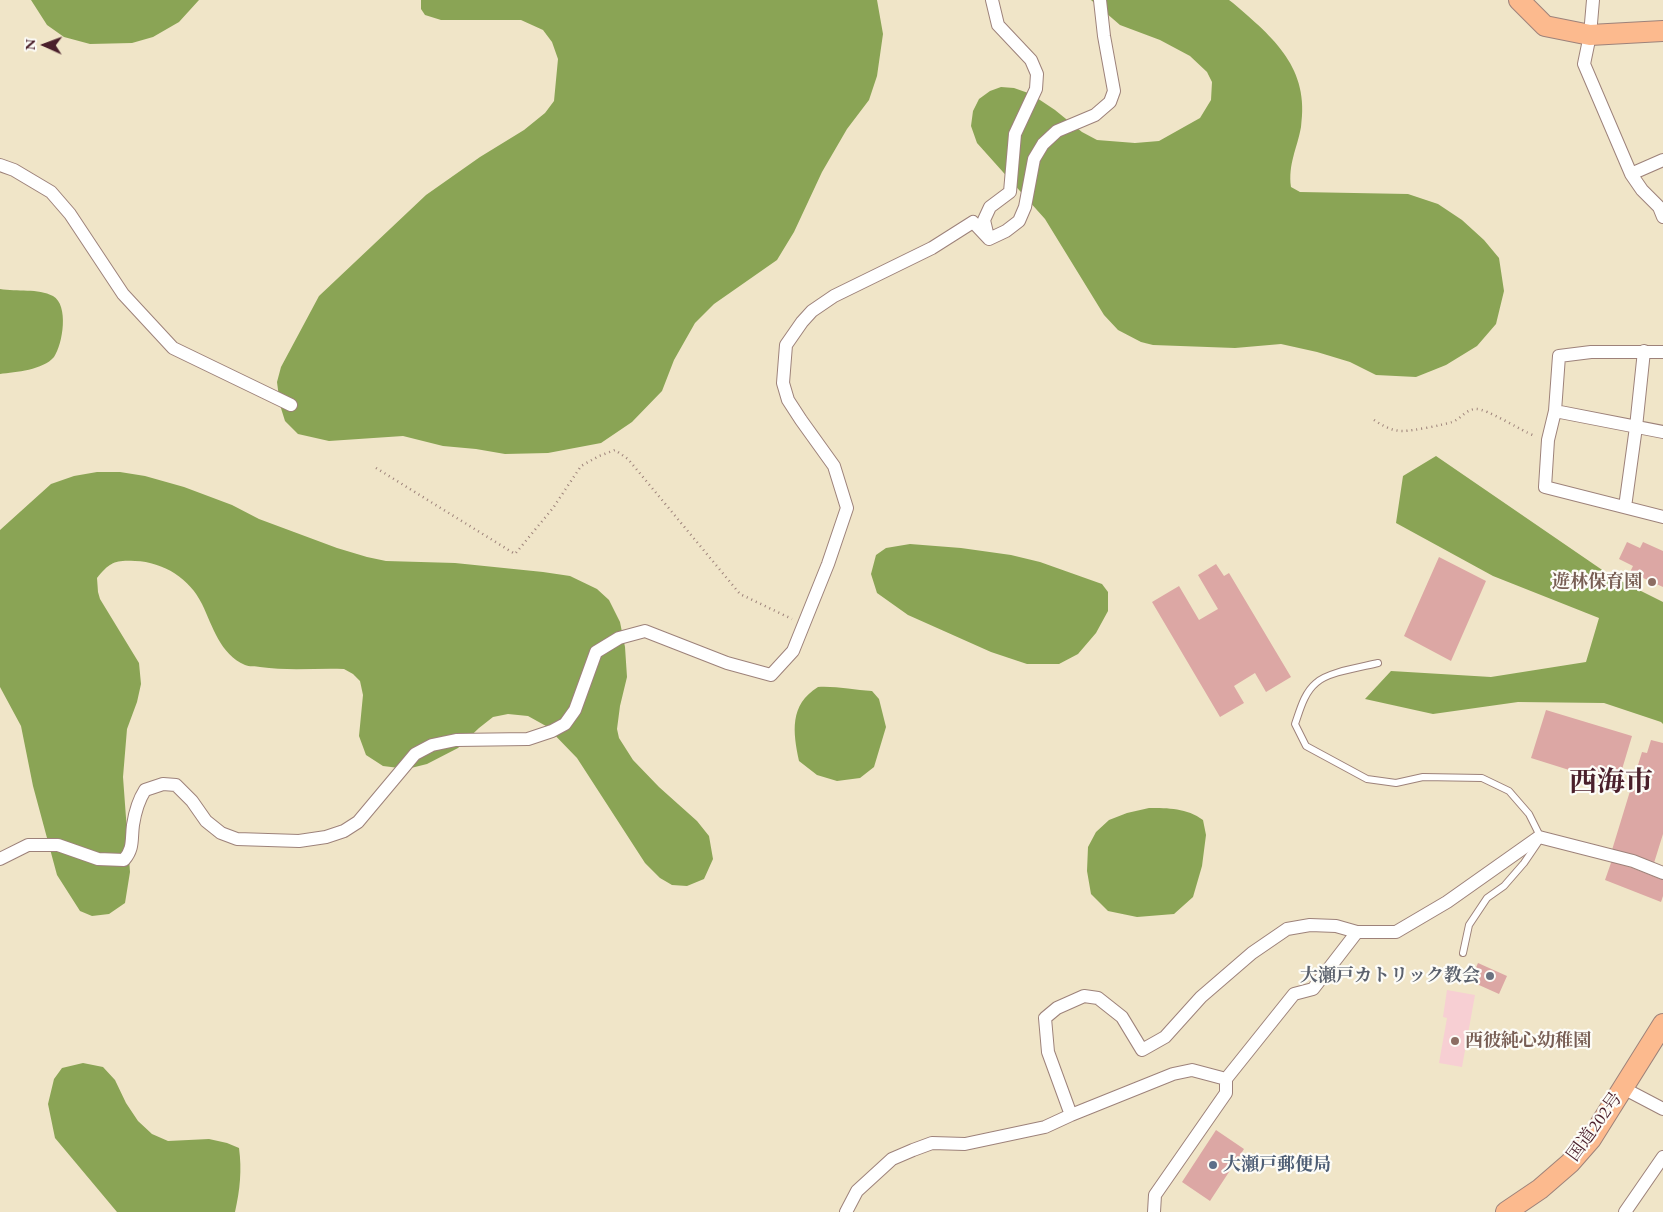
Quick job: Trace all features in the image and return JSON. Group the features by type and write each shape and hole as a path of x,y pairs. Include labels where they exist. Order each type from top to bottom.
{"main road":[{"path":"1519,0 1545,26 1590,35 1663,31"},
{"name":"国道202号","path":"1506,1212 1540,1189 1570,1163 1591,1139 1663,1024"}],"street":[{"path":"989,239 984,220 990,207 1010,192 1015,134 1036,89 1037,74 1031,60 998,25 992,0"},
{"path":"989,239 1019,221 1025,207 1034,158 1043,144 1057,131 1095,115 1110,102 1114,91 1104,36 1100,0"},
{"path":"1593,0 1590,35 1584,64 1632,174 1642,190 1659,207 1663,217"},
{"path":"1632,174 1663,160"},
{"path":"0,165 14,170 51,192 70,214 123,294 173,348 290,405"},
{"path":"0,858 28,846 58,845 98,859 124,860 131,852 133,825 138,802 145,790 163,784 176,785 192,801 206,821 221,833 237,839 298,841 326,837 344,831 358,822 415,754 432,745 456,740 528,739 552,732 565,724 575,710 596,652 619,638 645,631 727,663 771,675 794,651 828,564 847,508 834,466 788,400 783,383 786,345 812,311 834,296 932,248 973,222 989,239"},
{"path":"1625,507 1644,351"},
{"path":"1663,352 1591,352 1559,356 1555,411 1548,440 1545,488 1663,517"},
{"path":"1555,411 1663,432"},
{"path":"1071,1115 1048,1052 1045,1018 1056,1008 1084,996 1098,998 1122,1017 1142,1050 1166,1037 1201,997 1252,953 1287,929 1310,925 1336,926 1358,932 1396,932 1447,902 1539,837 1633,861 1663,873"},
{"path":"1154,1212 1155,1195 1226,1093 1226,1079 1294,994 1313,989 1358,932"},
{"path":"846,1212 857,1191 892,1159 932,1143 965,1144 1045,1127 1173,1074 1192,1070 1226,1079"},
{"path":"1623,1088 1663,1109"},
{"path":"1625,1212 1663,1158"}],"lane":[{"path":"1378,663 1338,672 1316,682 1302,702 1296,724 1306,746 1367,779 1396,783 1423,777 1482,778 1509,791 1529,814 1541,838 1524,863 1504,886 1487,898 1469,925 1463,953"}],"path":[{"path":"1374,420 1385,427 1402,431 1454,421 1465,412 1477,409 1525,432 1548,440"},
{"path":"376,468 515,554 553,508 581,466 598,456 615,450 628,459 740,594 804,625"}],"shaded area":[{"name":"西彼純心幼稚園","path":"1447,990 1475,995 1462,1067 1439,1063 1447,1018 1443,1017"}],"green space":[{"path":"31,0 199,0 179,22 153,37 132,43 90,44 64,37 47,25"},
{"path":"421,0 877,0 883,34 877,76 869,100 847,129 822,172 794,232 777,260 714,304 695,323 674,360 662,391 632,422 601,443 548,453 505,454 443,446 403,436 329,441 298,434 285,421 280,405 277,382 281,367 319,296 426,195 480,157 524,130 545,113 554,101 558,59 552,42 543,30 521,20 441,20 425,15 421,9"},
{"path":"1091,0 1229,0 1233,3 1275,42 1286,56 1300,88 1302,106 1301,127 1292,164 1291,187 1300,192 1408,194 1438,204 1462,220 1484,240 1499,258 1504,291 1496,324 1477,346 1446,365 1416,377 1376,375 1350,362 1281,344 1235,348 1153,345 1141,342 1118,330 1104,315 1045,219 977,143 971,126 973,111 979,99 990,91 1001,87 1014,88 1031,94 1055,110 1082,132 1097,140 1135,143 1159,141 1200,118 1211,100 1212,82 1207,72 1190,56 1160,40 1120,25"},
{"path":"0,289 41,292 53,296 58,301 63,316 60,343 54,357 43,365 29,370 0,374"},
{"path":"1436,456 1611,576 1663,602 1663,724 1604,703 1518,702 1433,714 1365,699 1391,671 1491,677 1586,662 1599,618 1493,576 1396,523 1403,476"},
{"path":"97,472 120,472 145,476 184,487 232,505 259,519 367,557 386,561 455,563 543,572 570,576 597,589 609,600 620,622 625,647 627,677 620,706 617,729 619,738 633,760 659,787 697,821 709,836 713,859 704,879 687,886 672,885 660,878 645,863 577,758 546,726 528,716 508,714 493,717 458,748 427,764 407,769 383,766 366,755 359,736 363,695 360,681 353,674 344,669 281,669 245,665 236,660 223,647 197,595 183,580 166,568 146,562 122,561 109,565 97,578 100,599 139,663 141,684 137,702 127,729 123,777 130,872 125,903 109,914 92,916 80,911 57,875 33,786 21,726 0,687 0,530 51,484 74,476"},
{"path":"910,544 961,548 1011,555 1040,562 1102,584 1108,592 1108,611 1096,633 1078,654 1059,664 1027,664 991,652 908,615 877,593 871,574 876,555 886,548"},
{"path":"818,687 872,691 879,699 886,727 874,767 860,778 837,781 817,775 799,761 795,740 795,720 802,702"},
{"path":"1149,808 1184,811 1203,820 1206,835 1202,866 1193,897 1174,914 1137,917 1108,911 1091,894 1087,871 1088,847 1096,832 1109,820 1127,813"},
{"path":"83,1063 103,1067 115,1080 126,1103 138,1121 152,1134 168,1141 209,1139 239,1148 240,1180 235,1212 117,1212 55,1138 48,1104 54,1079 62,1068"}],"building":[{"path":"1627,542 1640,548 1643,542 1663,551 1663,587 1630,572 1633,566 1619,559"},
{"path":"1439,557 1486,581 1451,661 1404,636"},
{"path":"1216,564 1224,576 1229,573 1291,677 1266,692 1255,673 1234,686 1244,703 1220,717 1152,602 1179,586 1199,620 1218,609 1198,575"},
{"path":"1546,710 1632,736 1620,776 1604,770 1601,780 1531,758"},
{"path":"1651,740 1663,743 1663,834 1654,863 1612,850 1642,752 1647,753"},
{"path":"1612,860 1663,880 1661,902 1605,880"},
{"path":"1478,963 1507,976 1499,994 1470,981"},
{"name":"大瀬戸郵便局","path":"1216,1130 1244,1149 1210,1201 1182,1182"}],"place":[{"name":"遊林保育園","path":"1652,582"},
{"name":"大瀬戸カトリック教会","path":"1490,976"},
{"name":"西彼純心幼稚園","path":"1455,1041"},
{"name":"大瀬戸郵便局","path":"1213,1165"}],"district":[{"name":"西海市","path":"1611,783"}]}
